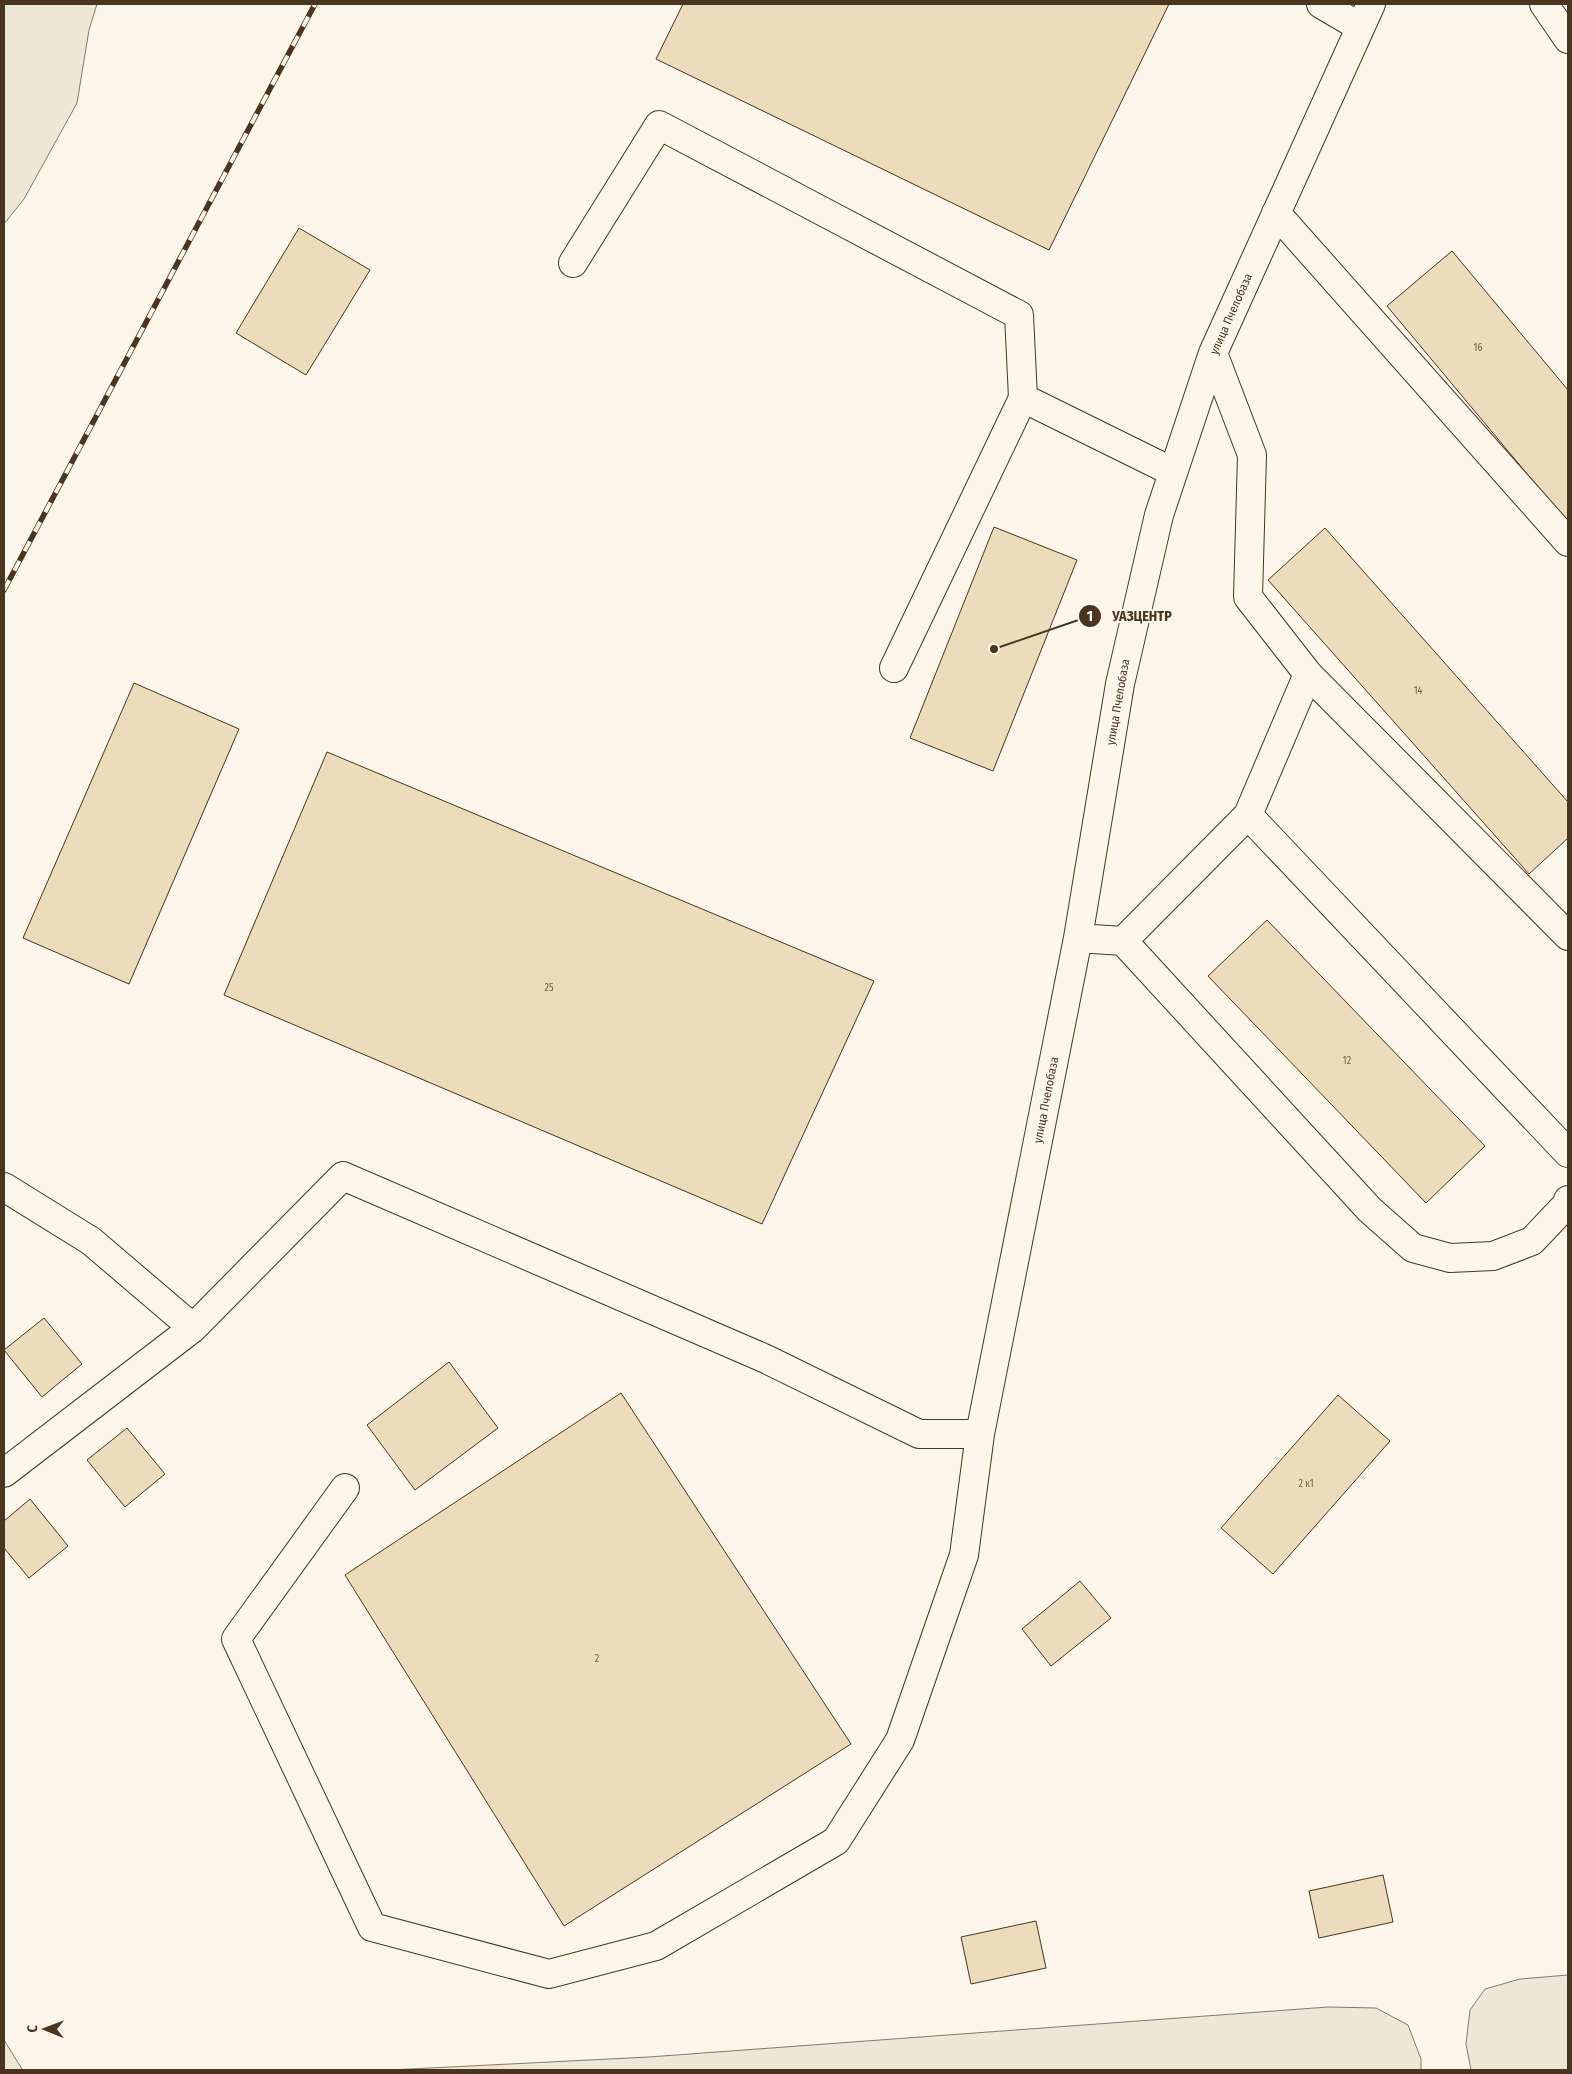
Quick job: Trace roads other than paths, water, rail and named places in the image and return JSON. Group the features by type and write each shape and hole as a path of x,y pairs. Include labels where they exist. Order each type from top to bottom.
{"street":[{"path":"1321,4 1366,15"},
{"path":"1544,4 1568,39"},
{"name":"улица Пчелобаза","path":"344,1488 236,1640 372,1927 549,1974 656,1946 836,1841 900,1740 964,1555 980,1434 1078,938 1120,684 1159,514 1213,353 1366,15"},
{"path":"573,263 659,125 1019,314 1023,398 894,668"},
{"path":"1276,213 1568,542"},
{"path":"1213,353 1252,455 1248,597 1308,674 1568,936"},
{"path":"1023,398 1173,472"},
{"path":"1123,941 1248,815 1308,674"},
{"path":"1248,815 1568,1153"},
{"path":"1078,938 1123,941 1370,1210 1413,1248 1450,1258 1493,1256 1532,1241 1567,1204 1568,1200"},
{"path":"4,1473 193,1328 343,1176 766,1359 919,1434 980,1434"},
{"path":"4,1187 91,1241 193,1328"}],"railway":[{"path":"4,590 315,4"}],"place":[{"name":"УАЗЦЕНТР","path":"994,649"}]}
